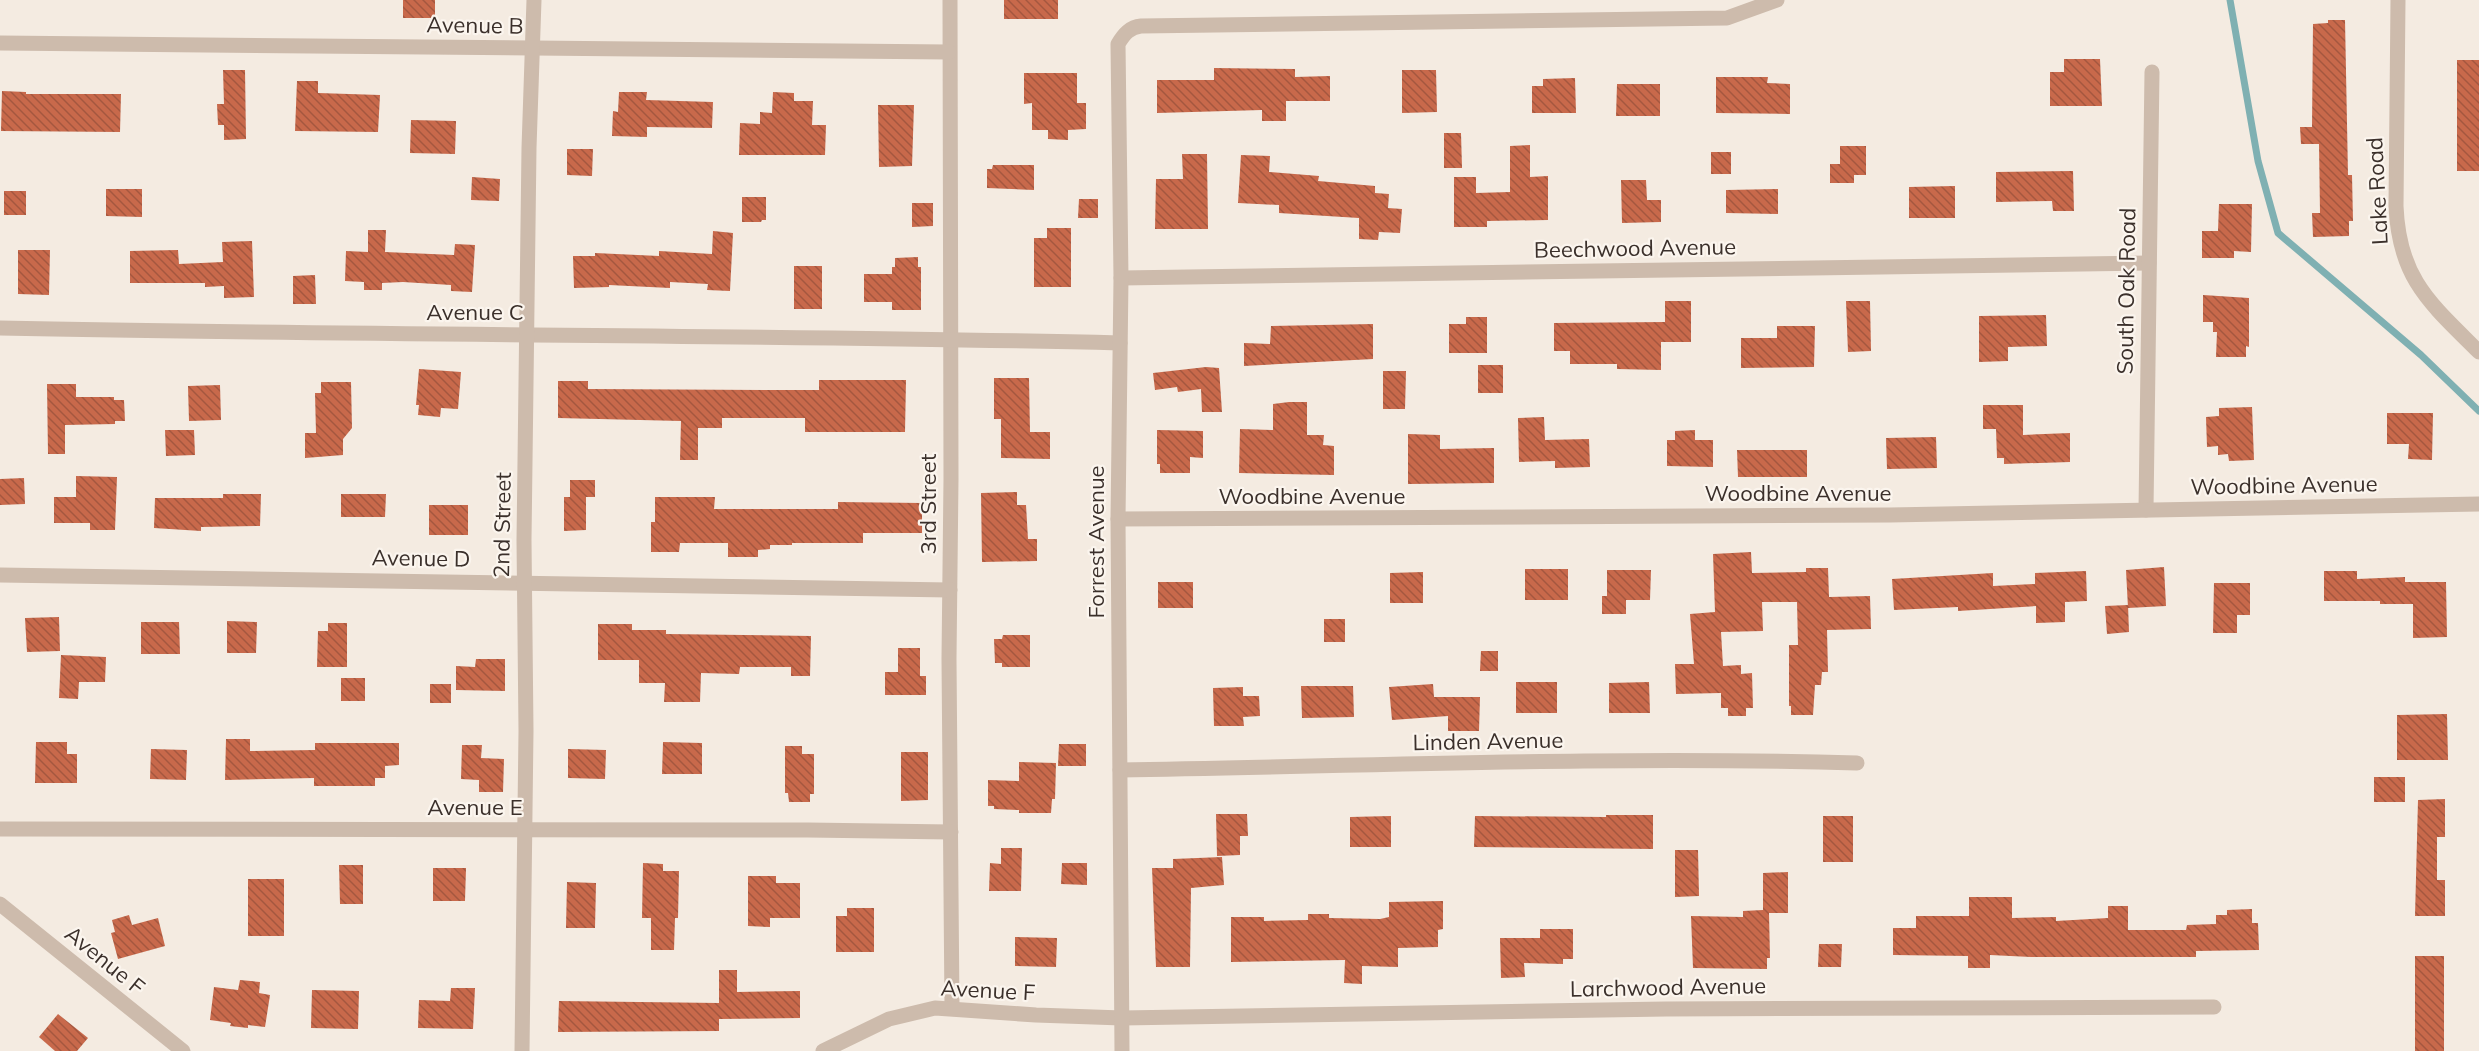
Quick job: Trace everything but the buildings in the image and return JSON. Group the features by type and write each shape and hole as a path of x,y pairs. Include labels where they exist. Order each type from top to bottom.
{"street":[{"name":"2nd Street","path":"522,1051 525,830 524,582 529,148 534,0"},
{"name":"3rd Street","path":"950,0 952,1008"},
{"name":"Forrest Avenue","path":"1122,1051 1118,519 1121,278 1118,44 1124,34 1134,27 1141,26 1727,18 1777,0"},
{"name":"Lake Road","path":"2398,0 2396,206 2397,230 2402,252 2413,280 2431,304 2479,352"},
{"name":"Avenue B","path":"0,43 950,52"},
{"name":"South Oak Road","path":"2146,510 2152,72"},
{"name":"Beechwood Avenue","path":"1121,278 2149,263"},
{"name":"Avenue C","path":"0,328 290,334 951,339"},
{"path":"951,339 1120,343"},
{"name":"Woodbine Avenue","path":"1118,519 1890,515 2479,504"},
{"name":"Avenue D","path":"0,575 950,590"},
{"name":"Linden Avenue","path":"1120,771 1751,760 1857,764"},
{"name":"Avenue E","path":"0,829 951,832"},
{"name":"Avenue F","path":"0,904 183,1051"},
{"name":"Larchwood Avenue","path":"1122,1018 1678,1008 2214,1007"},
{"name":"Avenue F","path":"824,1051 889,1019 911,1012 952,1008 1036,1015 1122,1018"}],"waterway":[{"path":"2230,0 2258,161 2278,233 2421,355 2479,411"}]}
